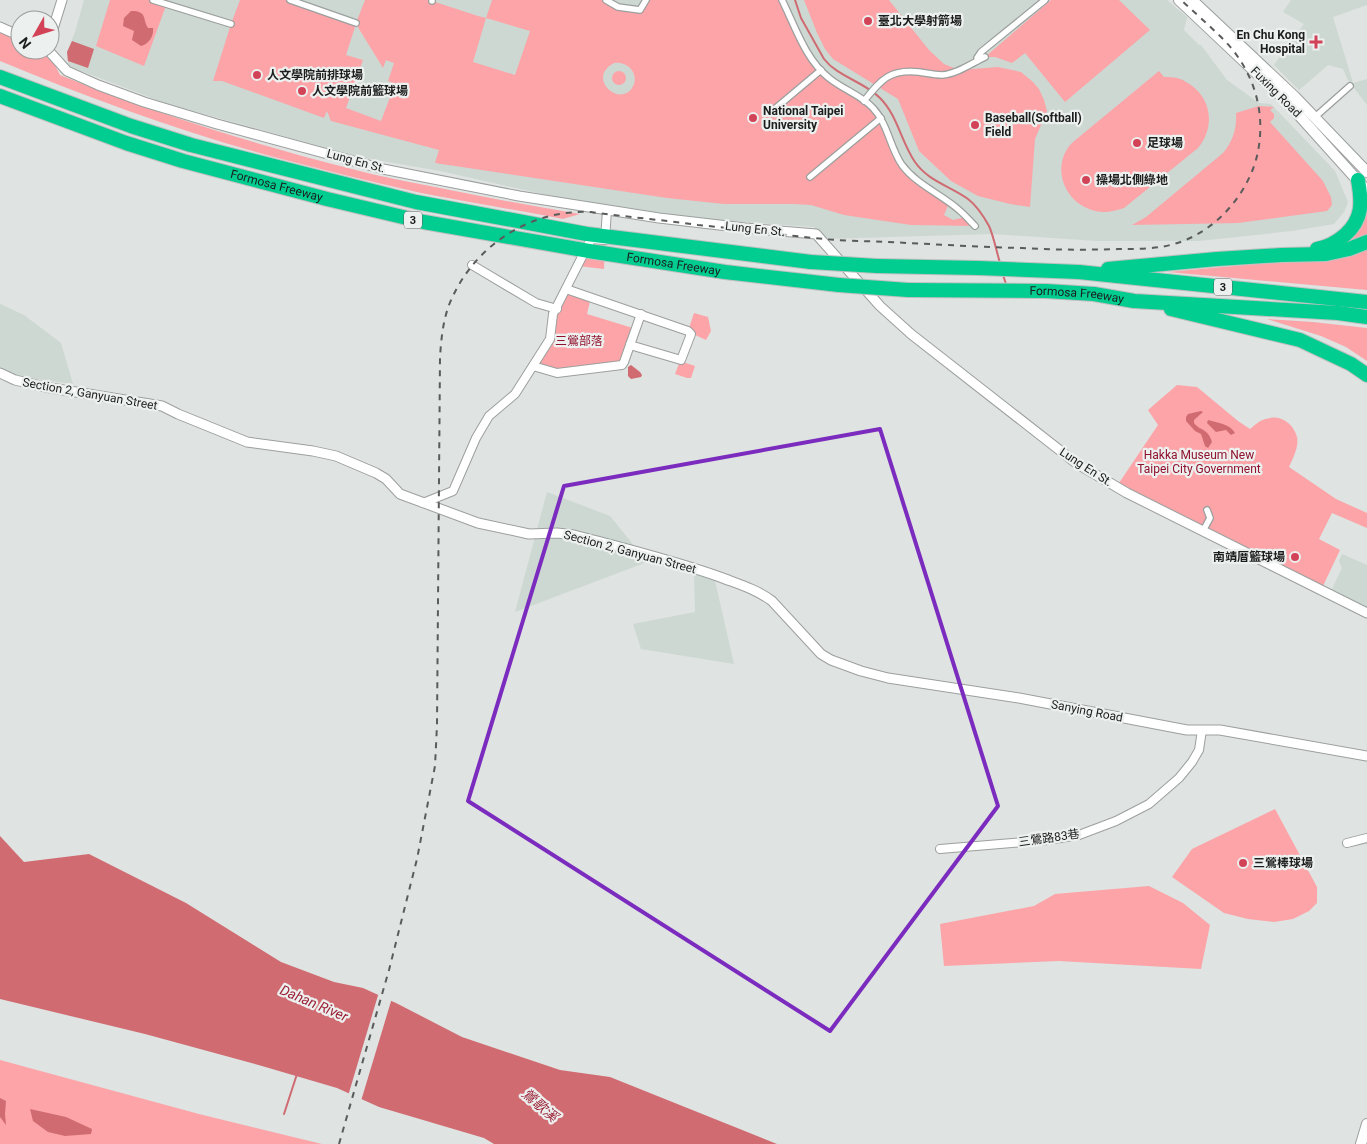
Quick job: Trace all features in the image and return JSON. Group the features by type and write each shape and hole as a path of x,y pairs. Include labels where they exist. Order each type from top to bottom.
{"highway":[{"name":"Formosa Freeway","path":"0,77 131,126 191,144 416,202 545,227 606,237 811,262 876,266 1079,272 1367,302"},
{"name":"Formosa Freeway","path":"0,96 126,144 212,169 424,222 585,251 730,272 839,285 908,290 1046,291 1094,294 1134,301 1338,313 1367,318"},
{"path":"1281,255 1326,247 1340,239 1353,228 1359,216 1364,181"},
{"path":"1079,272 1169,263 1281,255 1315,255 1334,253 1367,242"},
{"path":"1134,301 1300,340 1351,364 1367,375"}],"main road":[{"name":"Fuxing Road","path":"1179,0 1287,102 1364,181"},
{"name":"Fuxing Road","path":"1192,0 1315,117 1364,181"},
{"path":"1361,1144 1367,1124"}],"street":[{"path":"153,0 230,24"},
{"path":"290,0 356,23"},
{"path":"606,0 618,6 640,10 646,0"},
{"path":"782,0 807,51 815,63 829,78 872,106 881,118 902,164 912,176 960,210 975,226"},
{"path":"864,101 877,84 893,74 917,72 941,75 959,70 985,56 977,58 981,52 1045,0"},
{"name":"Lung En St.","path":"57,60 67,71 144,102 383,169 519,196 659,218 816,234 880,306 911,334 1076,463 1127,493 1367,612"},
{"path":"771,112 821,70"},
{"path":"1315,117 1350,86"},
{"path":"810,177 881,118"},
{"path":"423,502 454,491 476,438 489,416 515,394 533,366 550,339 553,314 591,239 605,240 607,210"},
{"path":"472,264 536,303 557,309"},
{"path":"566,289 641,314 688,331 691,334 683,359 681,360 630,345"},
{"path":"533,366 557,373 622,365 641,314"},
{"name":"Section 2, Ganyuan Street","path":"0,373 15,380 45,387 162,406 247,442 336,456 376,473 386,479 400,494 478,523 529,534 557,533 574,535 689,566 756,591 772,602 814,647"},
{"path":"1203,531 1210,518 1207,510"},
{"name":"Sanying Road","path":"814,647 831,660 888,678 1019,698 1187,730 1220,730 1367,756"},
{"name":"三鶯路83巷","path":"940,849 1048,840 1079,835 1116,821 1149,804 1179,778 1199,750 1202,730"},
{"path":"1347,843 1367,838"}],"highlighted area":[{"path":"880,429 998,806 830,1031 468,801 564,486"}],"shaded area":[{"name":"National Taipei University","path":"84,0 1167,0 1187,17 1184,30 1201,45 1227,80 1259,103 1271,104 1335,171 1348,202 1344,212 1334,224 1292,231 1199,241 1096,241 992,234 823,239 814,227 700,219 547,195 440,171 359,157 165,103 68,66 67,52"},
{"name":"En Chu Kong Hospital","path":"1291,0 1367,0 1367,5 1333,17 1353,83 1367,79 1367,105 1348,80 1343,69 1328,65 1299,90 1274,65 1304,24 1283,12"},
{"path":"0,304 24,315 61,343 73,384 21,377 0,368"},
{"path":"547,492 610,516 647,562 515,612"},
{"path":"1342,554 1367,565 1367,607 1332,589 1342,568 1339,561"},
{"path":"694,573 715,581 734,664 641,649 633,624 695,612"}],"green space":[{"path":"110,0 168,0 144,66 96,46"},
{"path":"240,0 290,0 356,23 365,0 429,0 486,18 492,0 606,0 618,7 639,10 646,0 782,0 807,51 829,78 872,106 902,165 949,203 944,215 953,220 966,217 975,226 911,225 844,215 811,205 724,204 667,198 435,163 439,150 331,121 327,111 324,118 222,81 213,81","holes":["486,18 530,31 515,75 473,62","356,24 383,68 386,60 394,63 388,81 395,84 381,121 346,108 363,60 346,55","614,63 627,65 633,71 635,79 629,92 622,94 609,90 603,77 606,70"]},
{"name":"Baseball(Softball) Field","path":"804,0 889,0 929,50 944,64 959,70 998,67 1021,72 1033,82 1039,89 1047,111 1035,139 1030,207 978,196 951,181 919,151 898,99 833,59 825,49 817,33"},
{"path":"1051,0 1119,0 1150,30 1065,102 1025,53 1012,63 995,57 985,57"},
{"path":"0,27 10,32 10,60 52,60 60,75 205,127 372,174 580,214 563,219 421,193 292,162 204,137 101,101 0,61"},
{"path":"616,71 622,71 626,78 622,85 616,85 612,81 612,75"},
{"path":"1159,71 1164,77 1183,80 1198,91 1207,106 1209,115 1207,132 1198,148 1124,208 1102,212 1093,211 1080,204 1066,189 1061,170 1066,150 1073,142"},
{"path":"1259,106 1274,107 1270,110 1274,114 1274,118 1270,122 1323,181 1331,197 1332,205 1327,211 1238,223 1132,225 1146,217 1223,153 1234,134 1236,113"},
{"path":"1367,205 1367,236 1355,243 1340,244"},
{"path":"591,239 605,240 604,269 578,266"},
{"path":"1367,246 1367,290 1168,272 1333,257"},
{"name":"三鶯部落","path":"566,289 591,297 587,314 636,329 624,362 557,373 533,366 549,339 553,314"},
{"path":"694,313 708,317 711,331 706,340 693,334 689,328"},
{"path":"1267,319 1367,328 1367,361 1346,347 1321,336"},
{"path":"680,361 695,366 691,378 675,374"},
{"name":"Hakka Museum New Taipei City Government","path":"1177,385 1197,387 1250,429 1262,420 1276,418 1285,421 1297,437 1297,445 1289,467 1336,499 1367,513 1367,528 1332,513 1319,539 1340,550 1323,586 1275,565 1119,483 1158,425 1148,410"},
{"name":"三鶯棒球場","path":"1275,809 1317,887 1317,903 1309,911 1293,919 1274,922 1248,919 1224,913 1172,877 1192,849"},
{"path":"1149,886 1183,903 1210,925 1201,969 1059,961 944,966 940,924 1034,906 1055,894"},
{"path":"0,1060 199,1114 322,1144 0,1144"}],"water":[{"path":"131,11 140,12 144,16 148,28 153,28 153,34 150,39 141,46 132,40 134,31 123,26 124,18"},
{"path":"72,41 94,49 88,68 68,61 67,52"},
{"path":"631,365 640,372 641,377 631,379 628,376 628,367"},
{"path":"1203,412 1194,420 1194,423 1210,437 1212,442 1208,448 1205,446 1201,434 1195,431 1186,421 1188,414"},
{"path":"1208,420 1227,426 1235,433 1231,435 1226,430 1216,432 1207,423"},
{"path":"0,836 24,862 89,854 186,903 281,962 334,982 363,988 462,1037 560,1070 610,1077 777,1144 494,1144 484,1138 379,1107 337,1088 145,1034 0,999"},
{"path":"0,1098 6,1101 6,1125 0,1117"},
{"path":"30,1109 66,1117 92,1129 91,1134 65,1136 48,1132 33,1121"}],"pier":[{"path":"379,992 392,998 361,1101 348,1096"},
{"path":"1367,1134 1367,1144 1340,1144 1341,1140"}],"waterway":[{"path":"795,0 801,18 824,59 836,70 866,87 880,98 891,113 910,154 920,169 933,179 961,194 980,211 990,229 1000,263"},
{"path":"1003,275 1006,284"},
{"path":"284,1114 297,1074"}],"railway":[{"path":"339,1144 389,970 417,859 435,766 437,725 440,351 449,305 459,284 472,266 488,249 505,236 525,225 546,217 568,213 591,212 832,240 1072,250 1154,248 1168,246 1189,239 1215,222 1237,199 1252,171 1257,156 1260,124 1256,94 1243,65 1224,40 1181,0"}],"place":[{"name":"臺北大學射箭場","path":"868,21"},
{"name":"En Chu Kong Hospital","path":"1316,42"},
{"name":"人文學院前排球場","path":"257,75"},
{"name":"人文學院前籃球場","path":"302,91"},
{"name":"National Taipei University","path":"753,118"},
{"name":"Baseball(Softball) Field","path":"975,125"},
{"name":"足球場","path":"1137,143"},
{"name":"操場北側綠地","path":"1086,180"},
{"name":"南靖厝籃球場","path":"1295,557"},
{"name":"三鶯棒球場","path":"1243,863"}],"water label":[{"name":"Dahan River","path":"314,1003"},
{"name":"鶯歌溪","path":"540,1105"}]}
